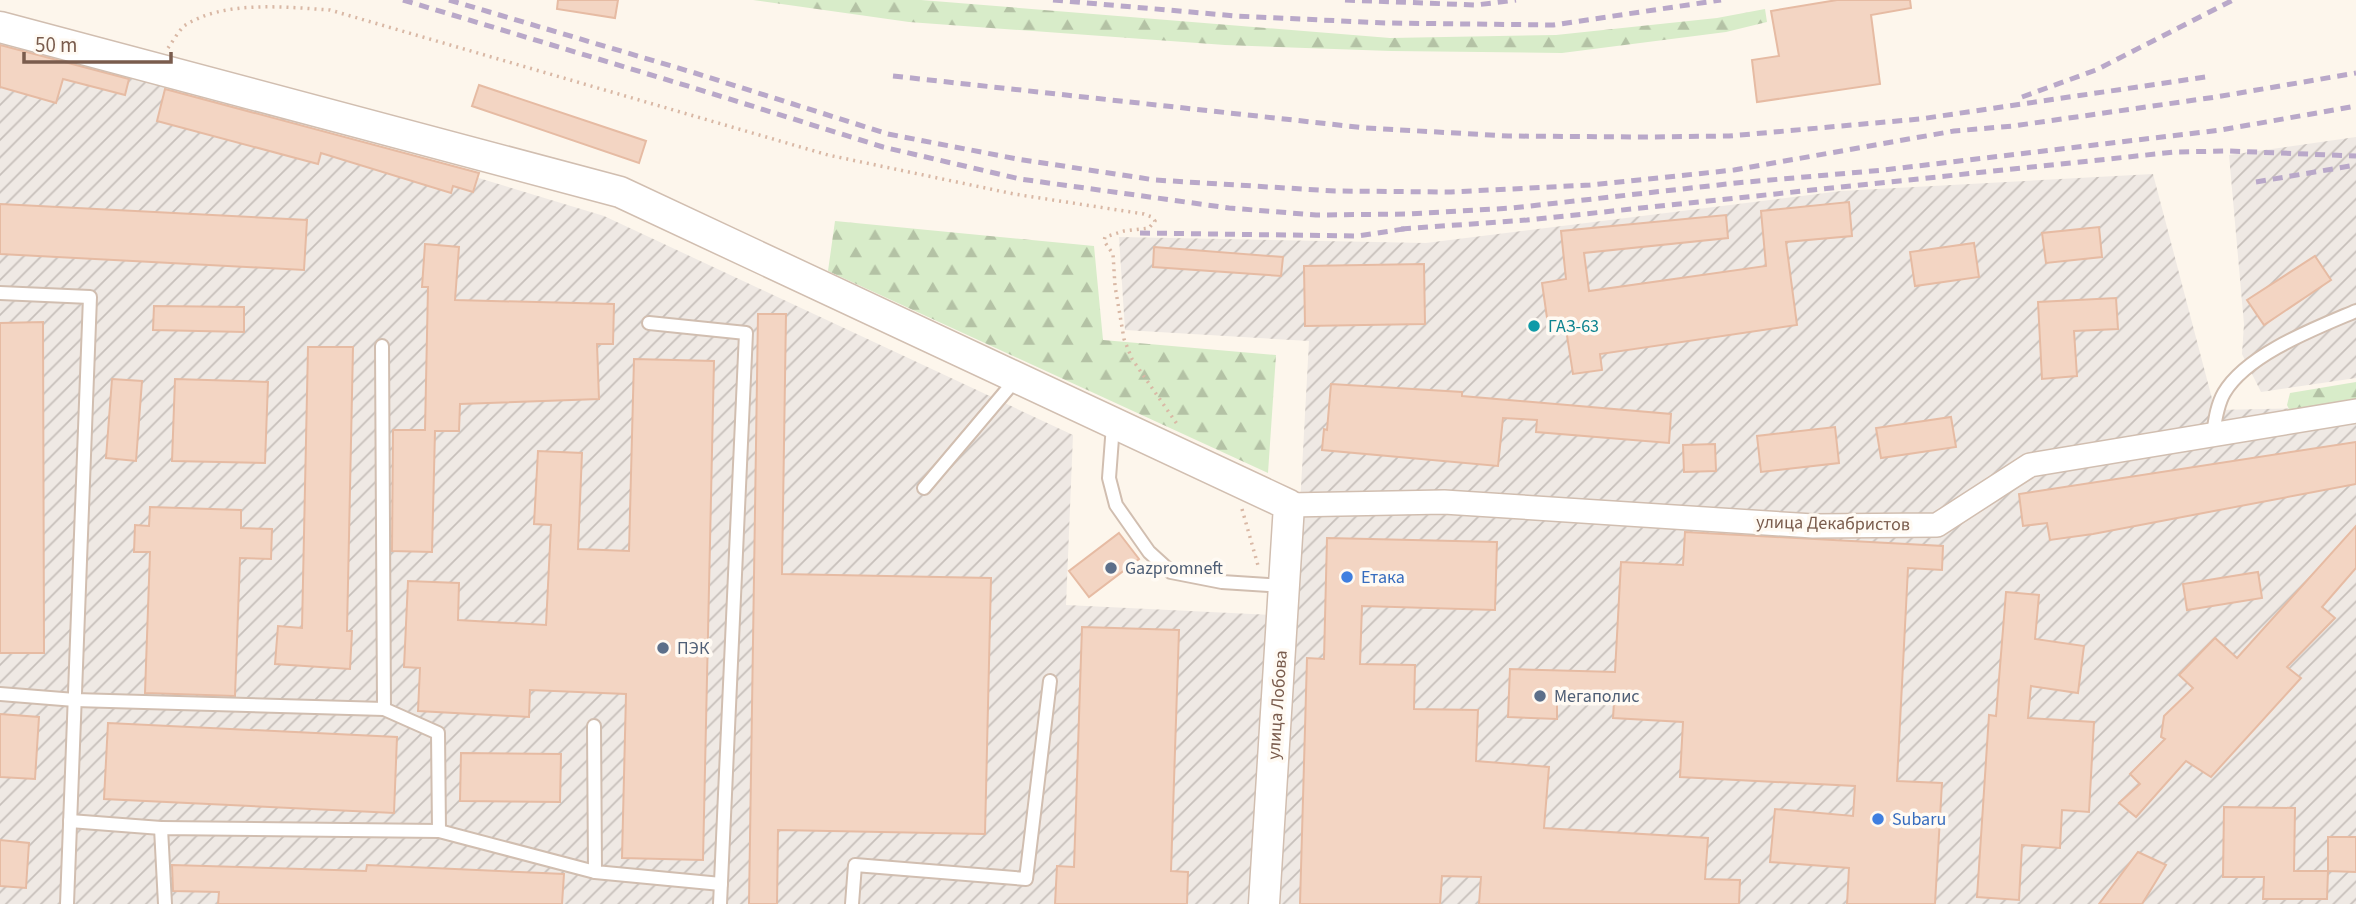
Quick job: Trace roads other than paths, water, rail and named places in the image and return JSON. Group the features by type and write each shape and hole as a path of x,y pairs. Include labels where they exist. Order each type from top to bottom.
{"street":[{"path":"0,27 620,192 1289,505"},
{"name":"улица Декабристов","path":"1289,505 1444,502 1813,526 1937,525 2030,465 2356,411"},
{"name":"улица Лобова","path":"1264,904 1274,585 1289,505"}],"lane":[{"path":"0,293 90,297 67,904"},
{"path":"2213,434 2215,419 2225,393 2248,365 2308,332 2356,311"},
{"path":"649,323 746,333 720,904"},
{"path":"382,346 384,709"},
{"path":"924,488 1017,378"},
{"path":"1113,423 1109,478 1116,505 1149,552 1171,572 1222,582 1274,585"},
{"path":"852,904 855,865 1027,879 1050,681"},
{"path":"0,694 75,700 384,709 438,733 439,831"},
{"path":"594,726 595,872"},
{"path":"70,821 161,828 439,831 595,872 721,884"},
{"path":"161,828 164,904"}],"railway":[{"path":"403,0 883,147 1020,179 1229,208 1316,215 1409,214 1512,208 1736,183 1884,170 2221,130 2356,106"},
{"path":"449,0 888,134 1017,159 1155,180 1335,191 1451,192 1590,185 1734,170 1954,131 2013,126 2216,97 2356,73"},
{"path":"1053,0 1236,16 1385,23 1553,25 1721,0"},
{"path":"1345,0 1476,5 1516,0"},
{"path":"2022,97 2096,70 2233,0"},
{"path":"893,76 1366,128 1508,136 1646,137 1729,136 1920,119 2212,76"},
{"path":"1401,229 1527,220 2175,152 2229,151 2356,156"},
{"path":"2256,182 2356,165"},
{"path":"1140,233 1358,236 1410,228"}],"place":[{"name":"ГАЗ-63","path":"1534,326"},
{"name":"Gazpromneft","path":"1111,568"},
{"name":"Етака","path":"1347,577"},
{"name":"ПЭК","path":"663,648"},
{"name":"Мегаполис","path":"1540,696"},
{"name":"Subaru","path":"1878,819"}]}
